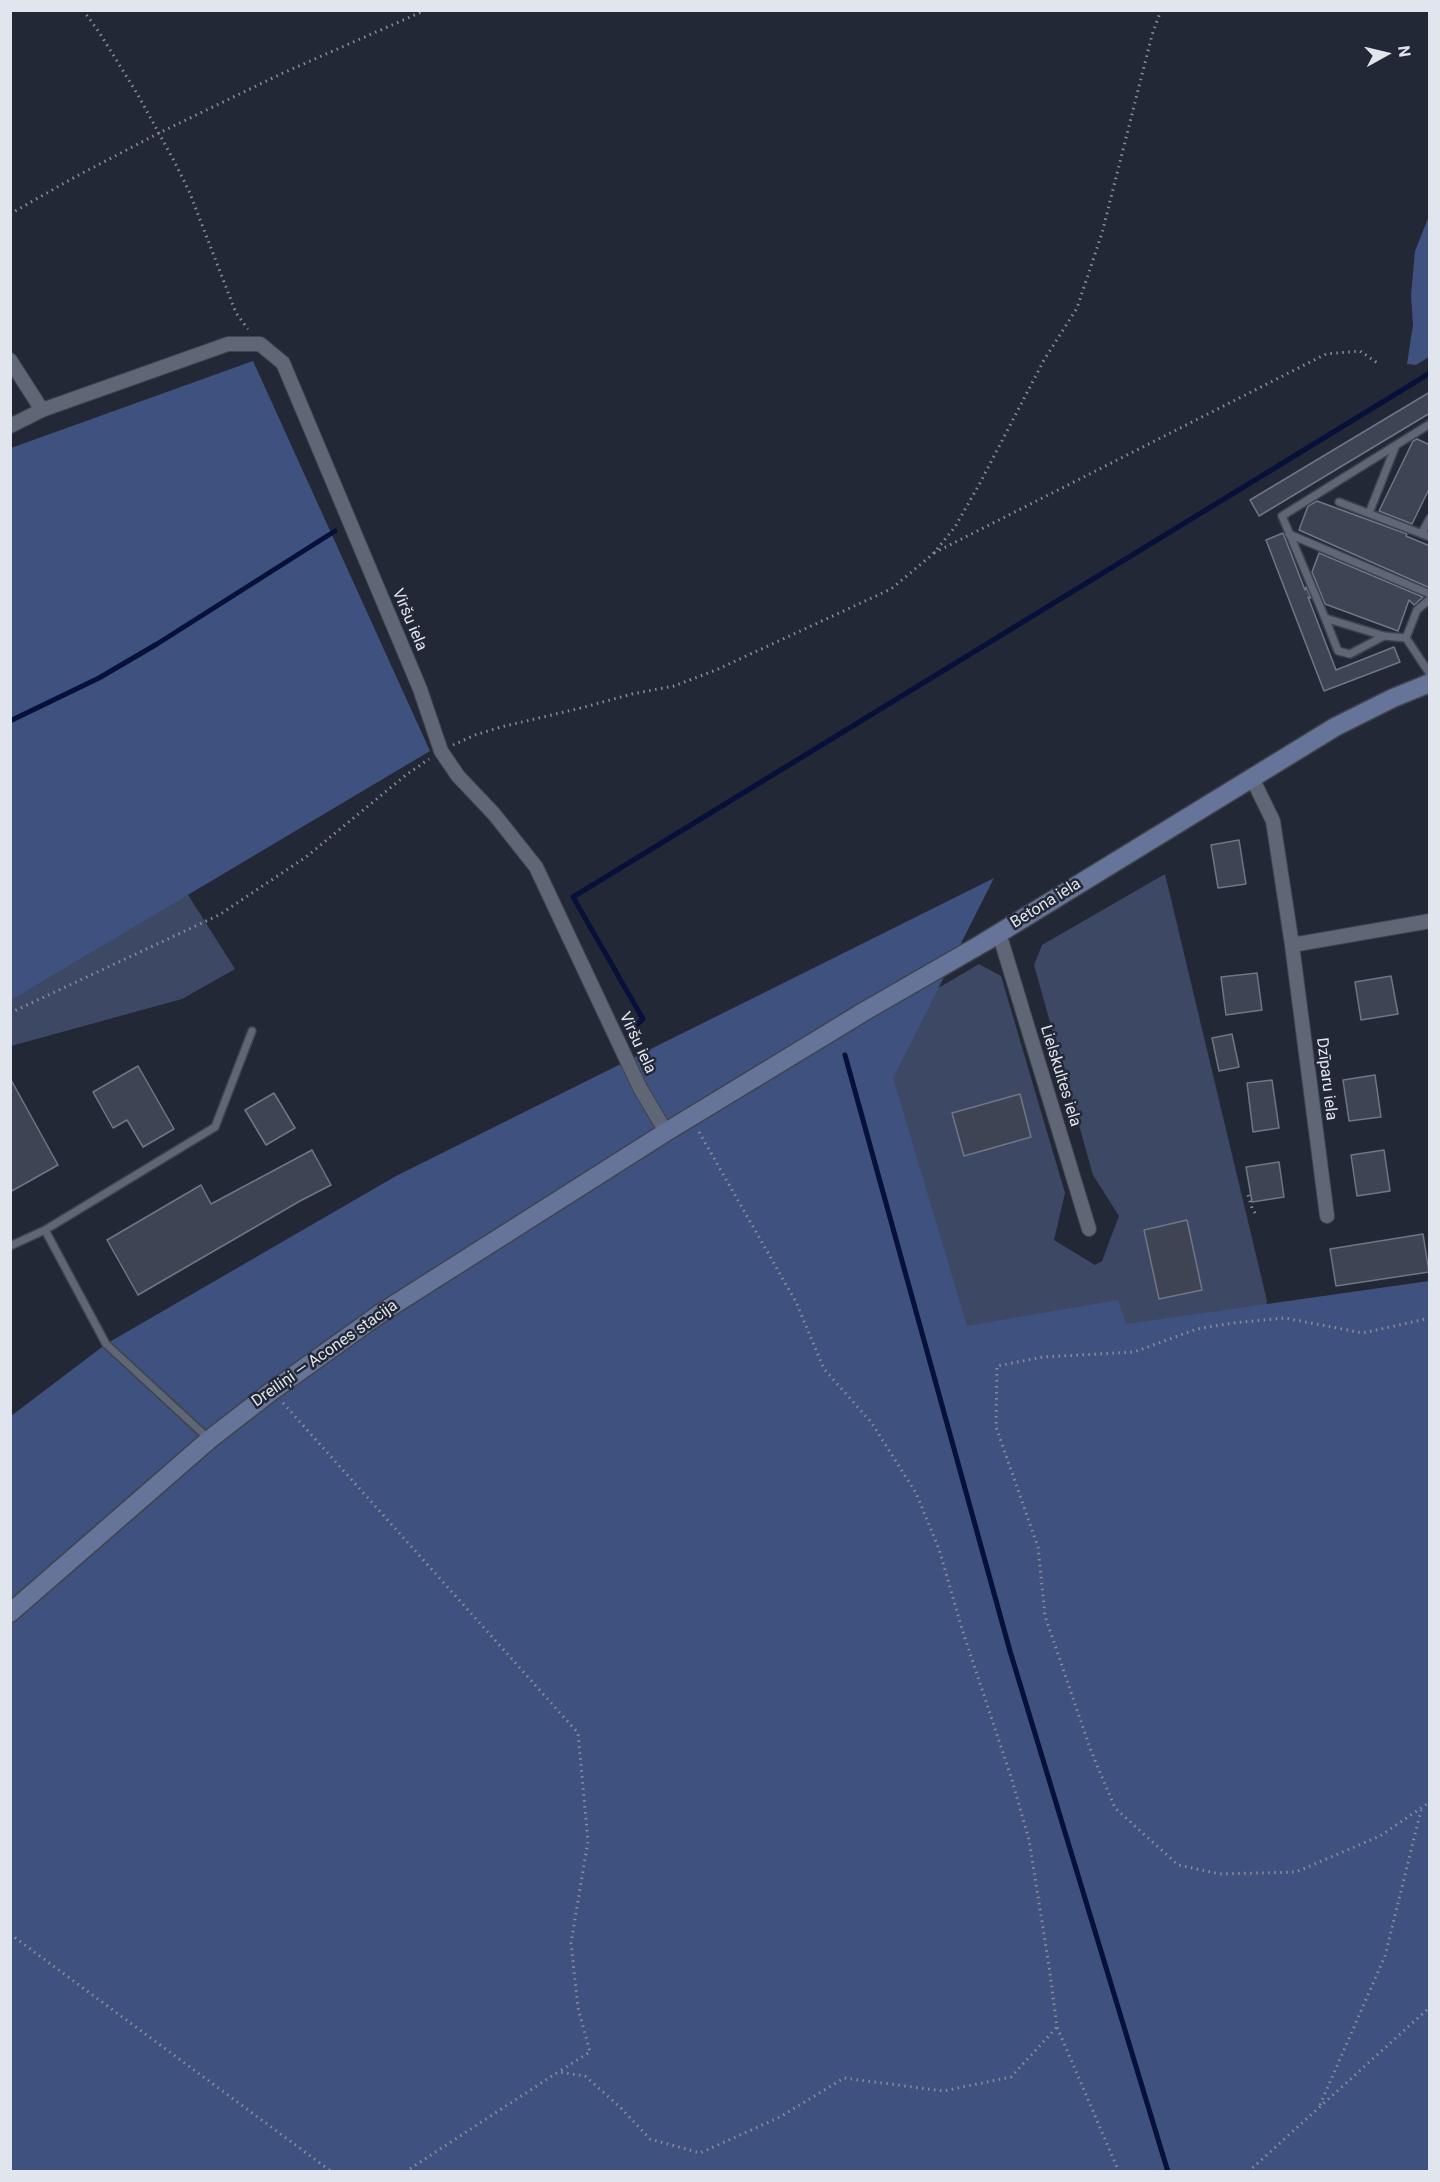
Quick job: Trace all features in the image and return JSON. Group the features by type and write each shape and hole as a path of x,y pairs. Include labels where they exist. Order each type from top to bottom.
{"main road":[{"name":"Betona iela","path":"666,1132 999,933 1335,727 1393,698 1430,684"},
{"name":"Dreiliņi — Acones stacija","path":"10,1613 210,1439 272,1391 381,1313 666,1132"}],"street":[{"path":"10,426 42,410 228,345 260,344"},
{"name":"Viršu iela","path":"260,344 283,363 420,689 441,751 458,776 494,814 536,867 640,1089 666,1132"},
{"path":"10,360 42,410"},
{"name":"Dzīparu iela","path":"1252,778 1273,821 1292,945 1327,1216"},
{"path":"1292,945 1430,921"},
{"name":"Lielskultes iela","path":"999,933 1089,1229"}],"lane":[{"path":"1384,636 1350,654 1338,651 1282,516 1430,424"},
{"path":"1369,513 1396,445"},
{"path":"1339,502 1426,535 1430,518"},
{"path":"1289,534 1430,594"},
{"path":"1406,638 1417,610 1430,599"},
{"path":"1325,618 1384,636 1406,638"},
{"path":"1406,638 1430,674"},
{"path":"10,1246 45,1230 215,1127 252,1031"},
{"path":"45,1230 105,1344 210,1439"}],"path":[{"path":"83,10 99,32 159,133 189,191 236,314 260,344"},
{"path":"10,214 159,133 283,73 426,10"},
{"path":"10,1013 219,915 306,857 406,775 441,751 475,735 501,727 632,694 674,687 891,589 933,554 955,527 1044,360 1077,308 1102,233 1152,35 1161,10"},
{"path":"933,554 1326,354 1360,351 1379,364"},
{"path":"691,1118 796,1302 824,1369 871,1422 916,1493 939,1549 1029,1840 1057,2027 1119,2172"},
{"path":"1248,1195 1257,1216"},
{"path":"1430,1318 1363,1332 1285,1318 1232,1323 1197,1329 1134,1352 1043,1358 997,1366 996,1427 1038,1547 1045,1616 1091,1751 1115,1808 1178,1865 1220,1874 1296,1872 1380,1836 1430,1802"},
{"path":"272,1391 578,1732 588,1840 571,1943 578,2008 591,2052 405,2172"},
{"path":"1320,2105 1385,1956 1421,1809"},
{"path":"10,1934 332,2172"},
{"path":"1248,2172 1430,2007"},
{"path":"558,2072 585,2076 621,2107 650,2139 700,2153 780,2117 844,2078 943,2091 1011,2077 1057,2027"}],"shaded area":[{"path":"1429,216 1429,357 1416,365 1407,364 1413,325 1411,295 1415,251"},
{"path":"253,361 430,751 11,1000 11,448"},
{"path":"10,614 235,969 182,999 11,1046"},
{"path":"1165,874 1267,1301 1266,1311 975,1359 862,1033 979,964 1001,976 1065,1193 1054,1240 1095,1265 1102,1261 1119,1216 1093,1175 1034,965 1042,945"},
{"path":"994,878 893,1078 967,1326 1118,1300 1126,1324 1429,1281 1429,2171 11,2172 11,1416 106,1344 396,1176"}],"building":[{"path":"1430,392 1430,413 1259,516 1250,500"},
{"path":"1417,439 1430,445 1430,487 1412,524 1379,511 1413,441"},
{"path":"1317,501 1407,534 1406,536 1430,546 1430,588 1299,530 1308,506"},
{"path":"1283,533 1305,590 1306,587 1311,598 1308,597 1336,670 1394,647 1400,662 1324,691 1266,540"},
{"path":"1319,553 1423,597 1414,605 1409,600 1398,631 1325,604 1312,572"},
{"path":"1239,840 1246,884 1218,888 1211,845"},
{"path":"1257,973 1262,1010 1226,1015 1221,977"},
{"path":"1391,976 1398,1014 1361,1020 1355,982"},
{"path":"1232,1034 1239,1067 1219,1071 1212,1038"},
{"path":"138,1066 174,1129 143,1147 127,1120 113,1128 93,1092"},
{"path":"1375,1075 1381,1117 1349,1121 1343,1080"},
{"path":"10,1078 58,1165 10,1192"},
{"path":"1272,1080 1279,1128 1253,1132 1247,1083"},
{"path":"274,1093 295,1128 266,1145 245,1110"},
{"path":"1020,1094 1031,1137 964,1156 952,1113"},
{"path":"312,1150 331,1185 138,1295 107,1240 201,1185 211,1204"},
{"path":"1384,1150 1390,1191 1357,1196 1351,1155"},
{"path":"1279,1162 1284,1197 1252,1202 1246,1167"},
{"path":"1187,1220 1202,1290 1159,1299 1144,1230"},
{"path":"1423,1234 1429,1272 1336,1286 1330,1249"}],"waterway":[{"path":"628,1032 643,1019 573,897 1430,373"},
{"path":"10,721 99,678 157,644 335,531"},
{"path":"845,1055 1010,1651 1168,2172"}]}
